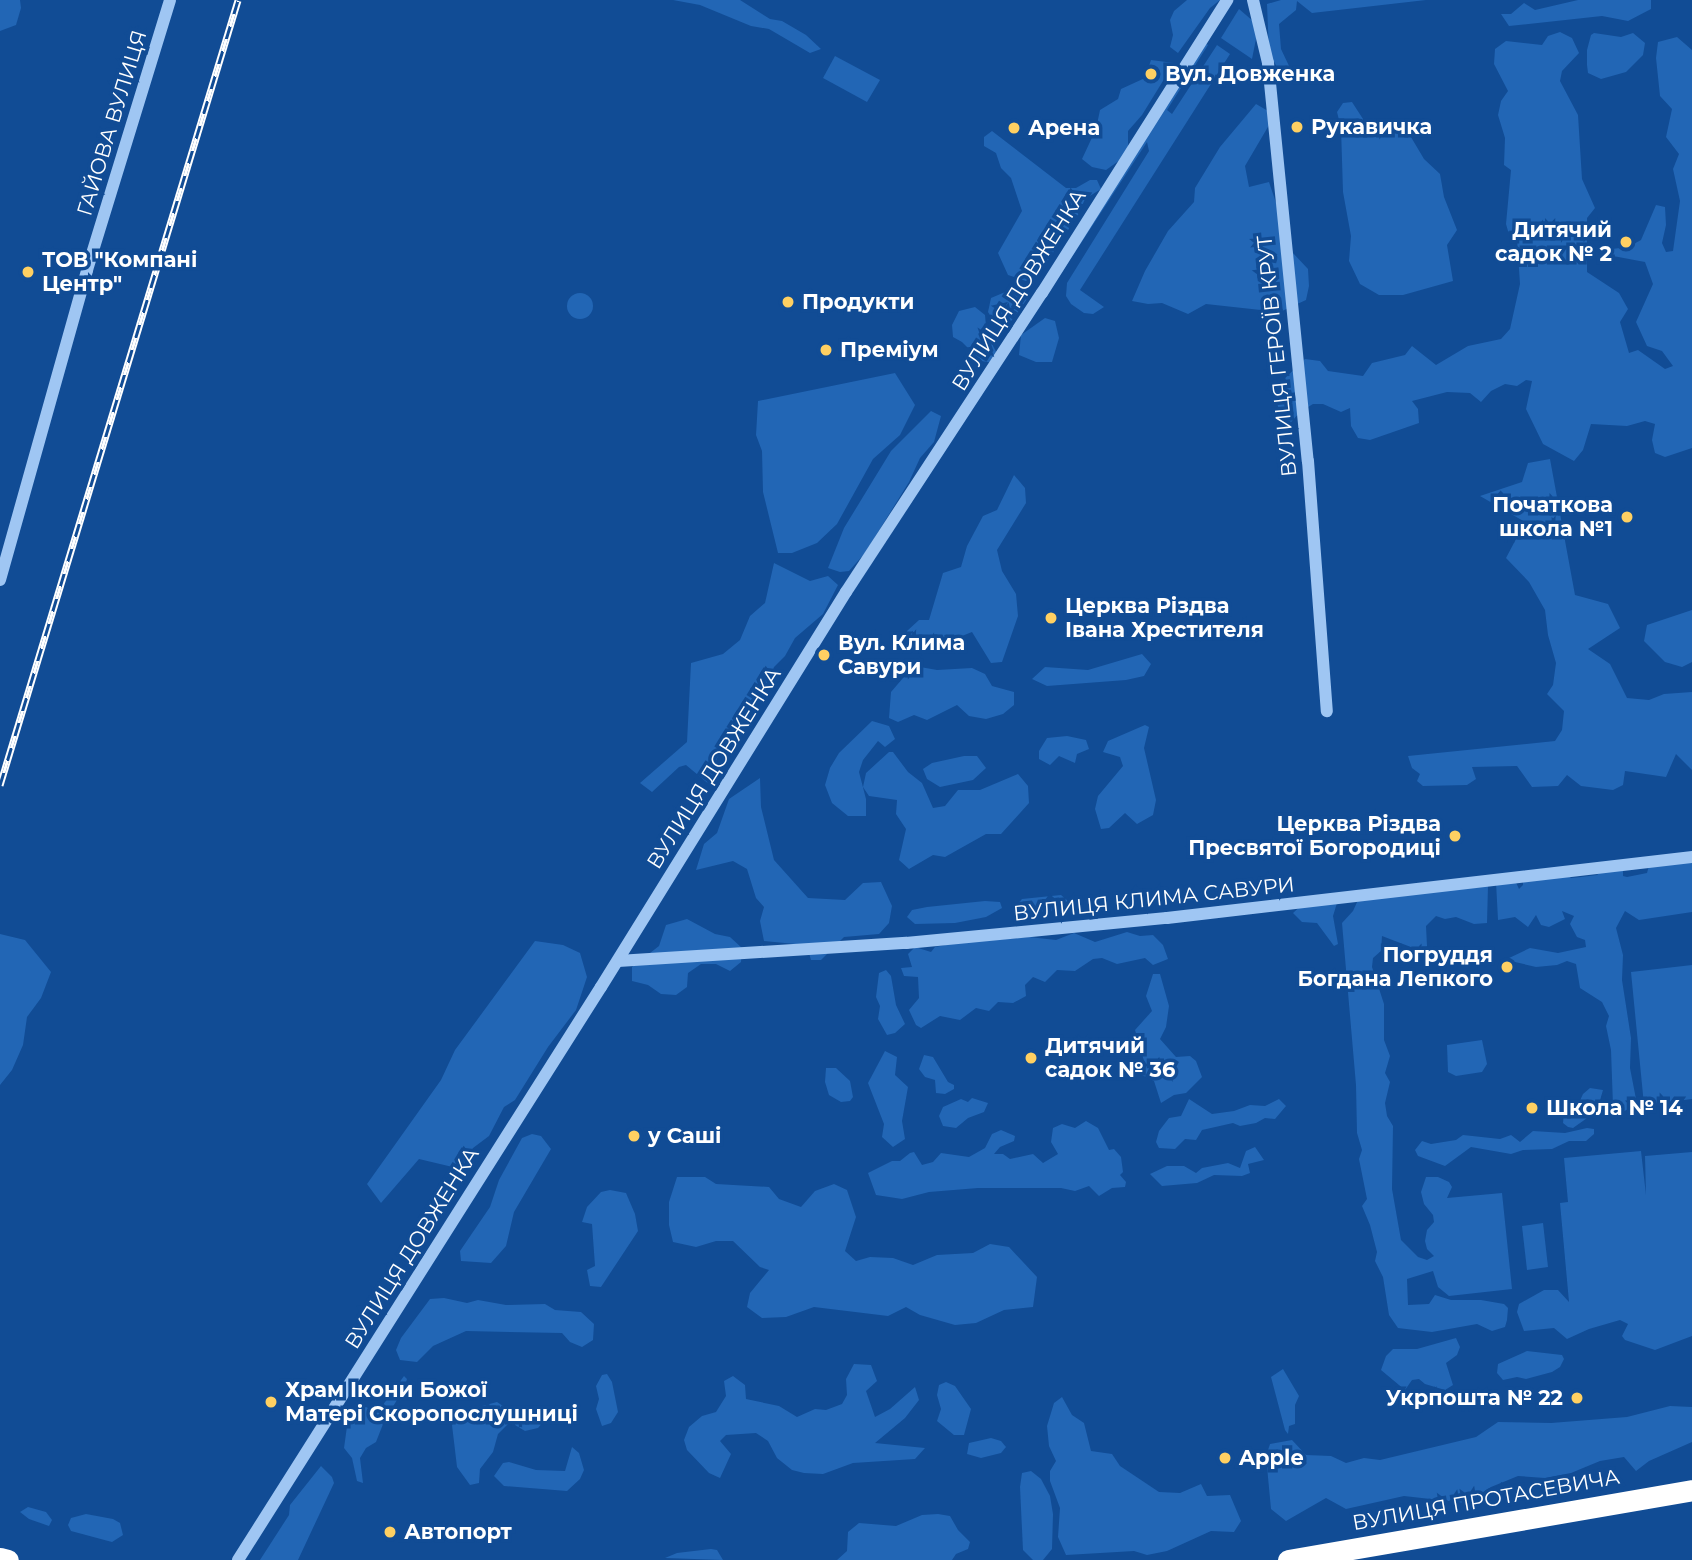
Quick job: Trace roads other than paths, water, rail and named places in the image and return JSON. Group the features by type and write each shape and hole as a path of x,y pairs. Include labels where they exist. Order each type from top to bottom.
{"highway":[{"name":"ВУЛИЦЯ ПРОТАСЕВИЧА","path":"1288,1560 1692,1490"},
{"path":"0,1558 8,1560"}],"street":[{"name":"ГАЙОВА ВУЛИЦЯ","path":"0,580 87,270 170,0"},
{"name":"ВУЛИЦЯ ДОВЖЕНКА","path":"238,1560 618,961 846,592 1042,293 1227,0"},
{"name":"ВУЛИЦЯ ГЕРОЇВ КРУТ","path":"1253,0 1268,63 1308,461 1327,710"},
{"name":"ВУЛИЦЯ КЛИМА САВУРИ","path":"618,961 906,943 1153,919 1692,858"}],"railway":[{"path":"0,785 238,0"}],"place":[{"name":"Вул. Довженка","path":"1151,74"},
{"name":"Рукавичка","path":"1297,127"},
{"name":"Арена","path":"1014,128"},
{"name":"Дитячий садок № 2","path":"1626,242"},
{"name":"ТОВ \"Компані Центр\"","path":"28,272"},
{"name":"Продукти","path":"788,302"},
{"name":"Преміум","path":"826,350"},
{"name":"Початкова школа №1","path":"1627,517"},
{"name":"Церква Різдва Івана Хрестителя","path":"1051,618"},
{"name":"Вул. Клима Савури","path":"824,655"},
{"name":"Церква Різдва Пресвятої Богородиці","path":"1455,836"},
{"name":"Погруддя Богдана Лепкого","path":"1507,967"},
{"name":"Дитячий садок № 36","path":"1031,1058"},
{"name":"Школа № 14","path":"1532,1108"},
{"name":"у Саші","path":"634,1136"},
{"name":"Укрпошта № 22","path":"1577,1398"},
{"name":"Храм Ікони Божої Матері Скоропослушниці","path":"271,1402"},
{"name":"Apple","path":"1225,1458"},
{"name":"Автопорт","path":"390,1532"}]}
